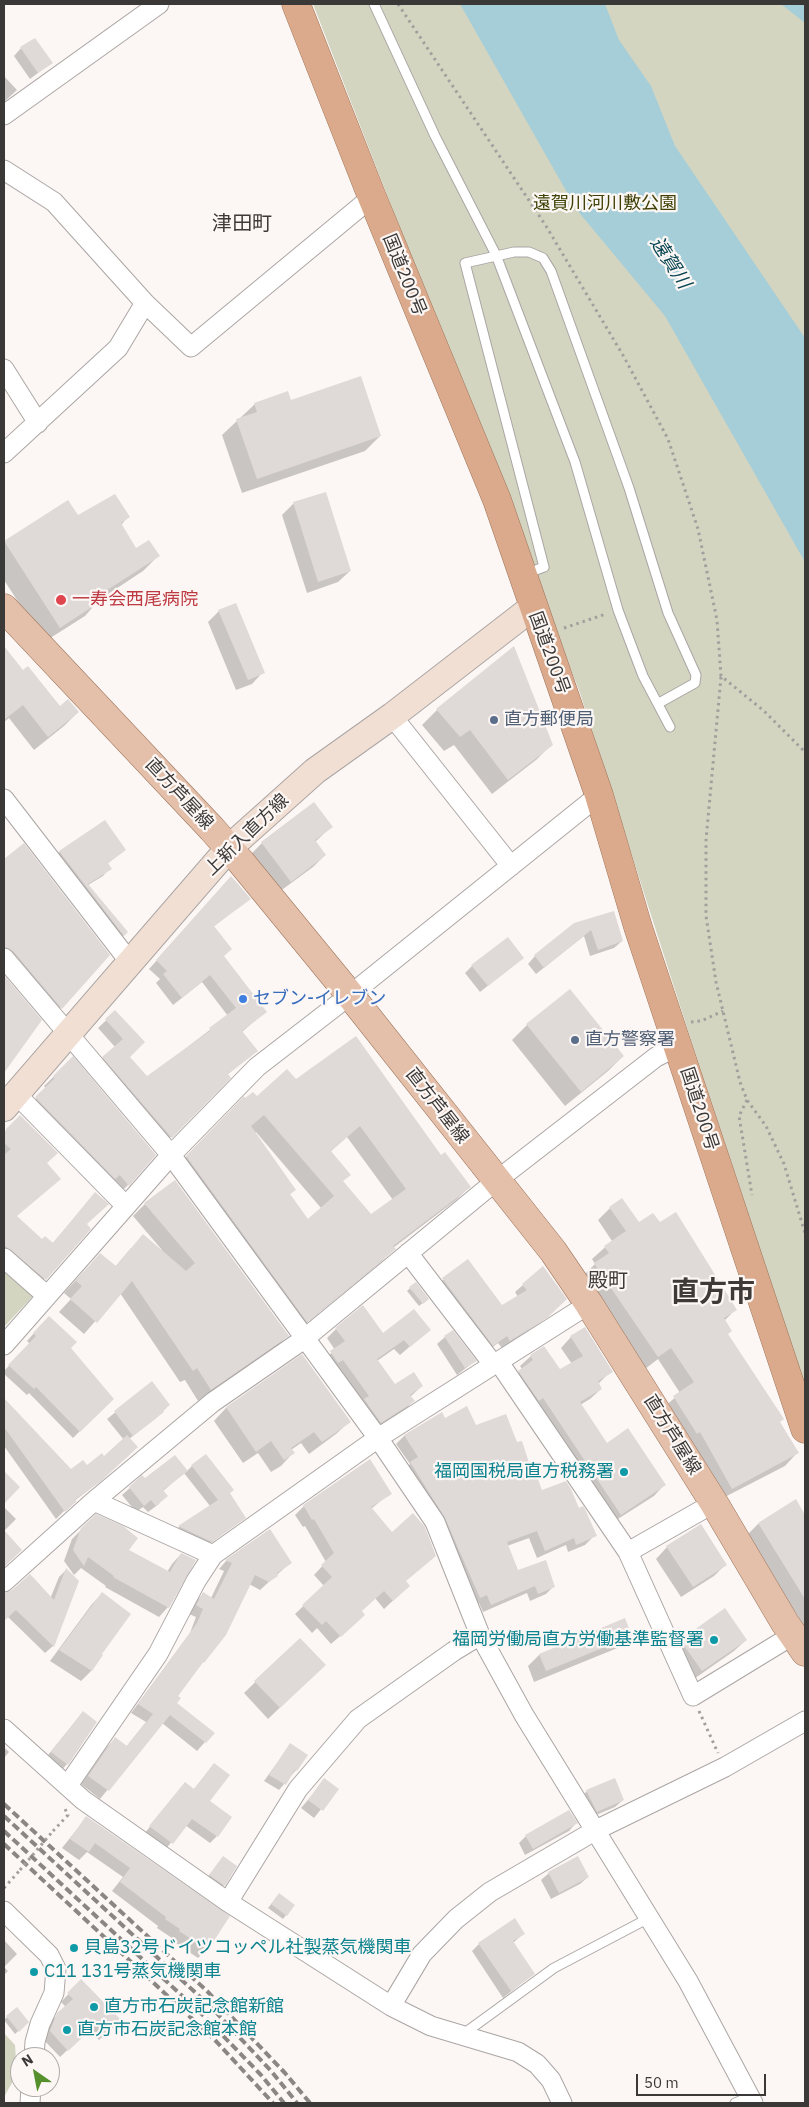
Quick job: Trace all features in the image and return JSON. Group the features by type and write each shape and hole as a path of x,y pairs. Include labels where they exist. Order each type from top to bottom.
{"highway":[{"name":"国道200号","path":"296,4 372,197 497,500 599,796 638,928 805,1429"}],"main road":[{"name":"上新入直方線","path":"10,1101 129,961 229,848 315,771 392,716 533,607"},
{"name":"直方芦屋線","path":"4,608 229,848 350,995 553,1252 589,1304 714,1503 799,1644"}],"street":[{"path":"4,114 159,4"},
{"path":"4,170 54,202 145,303 191,347 372,197"},
{"path":"4,453 118,348 145,303"},
{"path":"4,369 38,423"},
{"path":"392,716 511,866"},
{"path":"4,1345 171,1155 256,1067 350,995 599,796"},
{"path":"4,800 129,961"},
{"path":"4,958 171,1155 378,1438 435,1522 480,1634 524,1715 688,1980 746,2101"},
{"path":"4,1582 94,1501 213,1402 304,1339 496,1181 656,1058 678,1046"},
{"path":"10,1101 126,1206"},
{"path":"408,1253 495,1363 628,1552 693,1696 799,1644"},
{"path":"4,1258 46,1295"},
{"path":"68,1785 158,1654 196,1582 213,1555 378,1438 589,1304"},
{"path":"94,1501 213,1555"},
{"path":"628,1552 714,1503"},
{"path":"228,1902 298,1789 358,1719 454,1650 480,1634"},
{"path":"391,2006 422,1954 456,1919 490,1892 596,1830 725,1767 805,1721"},
{"path":"4,1729 83,1800 228,1902 391,2006 431,2026 518,2052 537,2064 551,2080 562,2103"},
{"path":"4,1911 49,1955 56,1969 54,1993 40,2024 35,2047"}],"lane":[{"path":"374,4 435,136 496,255 575,462 618,610 643,676 659,703 670,727"},
{"path":"522,575 544,568 465,263 514,252 529,252 543,258 551,271 629,488 668,613 696,675 695,683 659,703"},
{"path":"462,2035 554,1968 649,1918"}],"path":[{"path":"398,4 546,226 624,357 668,439 700,538 717,620 721,676 706,840 706,916 716,982 740,1082 747,1100 766,1126 784,1164 805,1233"},
{"path":"560,620 562,629 618,610"},
{"path":"721,676 764,711 805,752"},
{"path":"700,1021 723,1011"},
{"path":"732,1206 753,1199 740,1116 747,1100"},
{"path":"693,1696 725,1767"},
{"path":"4,1888 68,1816 58,1796 68,1785"}],"green space":[{"name":"遠賀川河川敷公園","path":"313,4 805,4 805,1386 691,1040 580,693"},
{"path":"4,1268 33,1296 4,1327"},
{"path":"4,2033 15,2047 10,2047 10,2086 4,2097"}],"water":[{"name":"遠賀川","path":"460,4 605,4 619,40 651,86 675,146 805,338 805,562 665,316 577,210"},
{"path":"781,4 805,4 805,23"}],"building":[{"path":"35,38 53,63 38,73 20,47"},
{"path":"361,376 381,436 257,479 236,419 257,412 254,403 288,391 291,400"},
{"path":"326,492 351,571 318,582 293,502"},
{"path":"115,494 130,517 121,523 136,548 149,540 160,556 98,596 101,601 60,628 4,541 68,500 78,515"},
{"path":"236,603 265,673 248,680 218,610"},
{"path":"4,646 23,670 28,666 60,706 68,699 79,712 48,737 23,705 4,720"},
{"name":"直方郵便局","path":"514,646 553,745 508,780 470,730 460,737 436,709"},
{"path":"314,802 333,827 315,840 326,855 291,882 261,842"},
{"path":"105,820 126,850 108,863 112,869 88,884 128,932 124,936 59,851"},
{"path":"24,843 110,955 62,1009 13,951 4,947 4,859"},
{"path":"231,876 251,899 214,926 232,949 224,956 267,1012 242,1031 258,1051 228,1074 231,1078 172,1138 102,1057 123,1039 105,1019 115,1010 145,1042 130,1057 147,1076 211,1030 209,1028 236,1008 210,975 182,998 163,974 167,971 156,960"},
{"path":"614,911 623,941 598,950 591,930 544,968 534,955 574,923"},
{"path":"508,937 524,958 488,986 471,965"},
{"path":"4,975 42,1020 4,1073"},
{"name":"直方警察署","path":"570,989 624,1056 581,1092 526,1024"},
{"path":"356,1036 441,1155 445,1152 471,1187 393,1246 396,1249 307,1322 186,1156 244,1096 245,1098 253,1092 257,1096 287,1069 296,1079","holes":["264,1115 334,1196 308,1219 290,1194 296,1190 251,1126","360,1126 406,1189 371,1214 343,1181 351,1175 331,1151"]},
{"path":"73,1056 156,1155 129,1186 120,1175 115,1179 35,1097 54,1079 53,1076"},
{"path":"20,1115 58,1153 47,1163 61,1179 17,1216 42,1239 45,1236 53,1243 95,1192 109,1204 87,1224 91,1229 46,1280 4,1245 4,1155 11,1149 4,1143 4,1138 6,1129"},
{"path":"175,1180 289,1336 211,1390 197,1368 193,1371 132,1281 97,1323 70,1299 82,1286 76,1281 100,1253 116,1266 143,1234 186,1271 195,1263 144,1203"},
{"path":"622,1198 639,1222 653,1213 660,1222 676,1212 737,1310 724,1318 732,1331 728,1334 784,1419 780,1422 799,1453 732,1489 700,1432 697,1434 673,1396 694,1382 671,1348 658,1357 594,1263 609,1253 604,1246 626,1231 609,1207"},
{"path":"468,1259 502,1305 527,1290 522,1284 543,1266 567,1299 548,1317 510,1341 507,1336 493,1346 442,1278"},
{"path":"416,1282 429,1299 423,1304 409,1287"},
{"path":"363,1305 383,1333 414,1309 431,1330 410,1347 404,1340 377,1359 395,1384 414,1372 423,1386 410,1395 415,1401 381,1423 364,1399 369,1396 343,1360 338,1363 330,1351 345,1341 335,1328"},
{"path":"49,1316 77,1342 71,1348 114,1399 80,1432 36,1387 34,1389 8,1365 36,1336 33,1333"},
{"path":"585,1327 613,1372 598,1381 602,1389 580,1402 607,1443 628,1428 666,1485 621,1515 543,1398 539,1401 518,1371 533,1360 530,1355 544,1346 560,1369 583,1356 570,1336"},
{"path":"453,1330 477,1361 465,1368 444,1336"},
{"path":"302,1354 351,1422 322,1442 314,1432 291,1448 295,1453 284,1460 271,1441 256,1452 226,1407"},
{"path":"152,1381 170,1405 163,1410 164,1412 133,1436 114,1411"},
{"path":"4,1398 71,1469 83,1460 87,1465 102,1453 104,1456 127,1435 138,1447 100,1482 74,1500 77,1501 65,1512 4,1427"},
{"path":"467,1406 476,1425 506,1414 517,1442 522,1441 533,1475 536,1474 542,1490 566,1481 579,1508 583,1506 585,1509 597,1536 576,1545 574,1538 545,1551 537,1531 507,1542 518,1570 546,1560 555,1587 538,1594 535,1586 491,1605 487,1595 480,1598 445,1518 410,1462 418,1457 404,1435 442,1412 445,1418"},
{"path":"206,1454 234,1490 230,1493 246,1518 212,1542 178,1526 218,1500 191,1465"},
{"path":"175,1455 188,1471 163,1490 168,1496 156,1506 151,1500 144,1506 129,1487 142,1475 145,1478"},
{"path":"370,1459 392,1494 371,1507 392,1532 413,1513 425,1527 436,1556 406,1581 410,1586 393,1601 384,1591 362,1611 365,1615 341,1637 326,1621 322,1625 302,1605 332,1577 321,1565 334,1553 314,1519 312,1520 303,1505"},
{"path":"4,1471 20,1487 4,1504"},
{"path":"796,1499 805,1515 805,1599 758,1523"},
{"path":"96,1514 123,1526 138,1538 129,1550 170,1572 181,1553 196,1560 169,1608 113,1577 88,1557 84,1566 73,1550 81,1528"},
{"path":"701,1524 727,1565 693,1587 666,1546"},
{"path":"270,1529 292,1563 277,1573 278,1576 269,1582 255,1575 226,1635 178,1696 181,1698 177,1703 215,1733 206,1743 170,1715 109,1791 88,1776 115,1737 127,1746 153,1714 138,1704 197,1623 203,1609 196,1605 203,1592 214,1599 232,1563 225,1560"},
{"path":"4,1530 22,1550 4,1567"},
{"path":"66,1568 79,1581 54,1647 16,1610 4,1621 4,1593 12,1590 30,1574 54,1600"},
{"path":"102,1592 131,1614 92,1671 59,1650"},
{"name":"福岡労働局直方労働基準監督署","path":"725,1608 747,1640 702,1671 680,1640"},
{"path":"625,1618 632,1636 546,1671 539,1654"},
{"path":"300,1638 326,1665 280,1708 254,1681"},
{"path":"83,1711 97,1722 68,1765 51,1752"},
{"path":"290,1743 308,1755 297,1771 295,1769 286,1785 269,1775"},
{"path":"214,1763 230,1775 210,1801 232,1817 218,1837 192,1819 173,1844 149,1826 185,1782 194,1789"},
{"path":"324,1778 339,1789 323,1811 308,1800"},
{"path":"615,1778 624,1800 597,1812 586,1790"},
{"path":"569,1810 578,1823 533,1849 525,1835"},
{"path":"86,1816 230,1916 208,1950 179,1931 180,1929 165,1919 166,1917 120,1882 130,1868 95,1843 89,1852 70,1839"},
{"path":"223,1856 237,1866 225,1886 209,1875"},
{"path":"578,1856 589,1877 559,1893 548,1872"},
{"path":"279,1893 295,1905 287,1916 271,1904"},
{"path":"515,1918 525,1934 513,1941 535,1974 511,1991 478,1943"},
{"path":"81,1979 121,2020 107,2034 97,2024 68,2051 50,2031 57,2013 73,1999 67,1993"},
{"path":"17,2007 29,2022 19,2032 6,2016"}],"railway":[{"path":"4,1804 207,1991 285,2073 310,2103"},
{"path":"4,1816 211,2007 272,2072 297,2103"},
{"path":"4,1831 205,2017 261,2075 284,2103"},
{"path":"4,1844 214,2039 273,2103"}],"place":[{"name":"一寿会西尾病院","path":"61,600"},
{"name":"直方郵便局","path":"494,720"},
{"name":"セブン-イレブン","path":"243,999"},
{"name":"直方警察署","path":"575,1040"},
{"name":"福岡国税局直方税務署","path":"624,1472"},
{"name":"福岡労働局直方労働基準監督署","path":"714,1640"},
{"name":"貝島32号ドイツコッペル社製蒸気機関車","path":"74,1948"},
{"name":"C11 131号蒸気機関車","path":"34,1972"},
{"name":"直方市石炭記念館新館","path":"94,2007"},
{"name":"直方市石炭記念館本館","path":"67,2030"}],"district":[{"name":"津田町","path":"242,224"},
{"name":"殿町","path":"608,1281"},
{"name":"直方市","path":"713,1293"}]}
